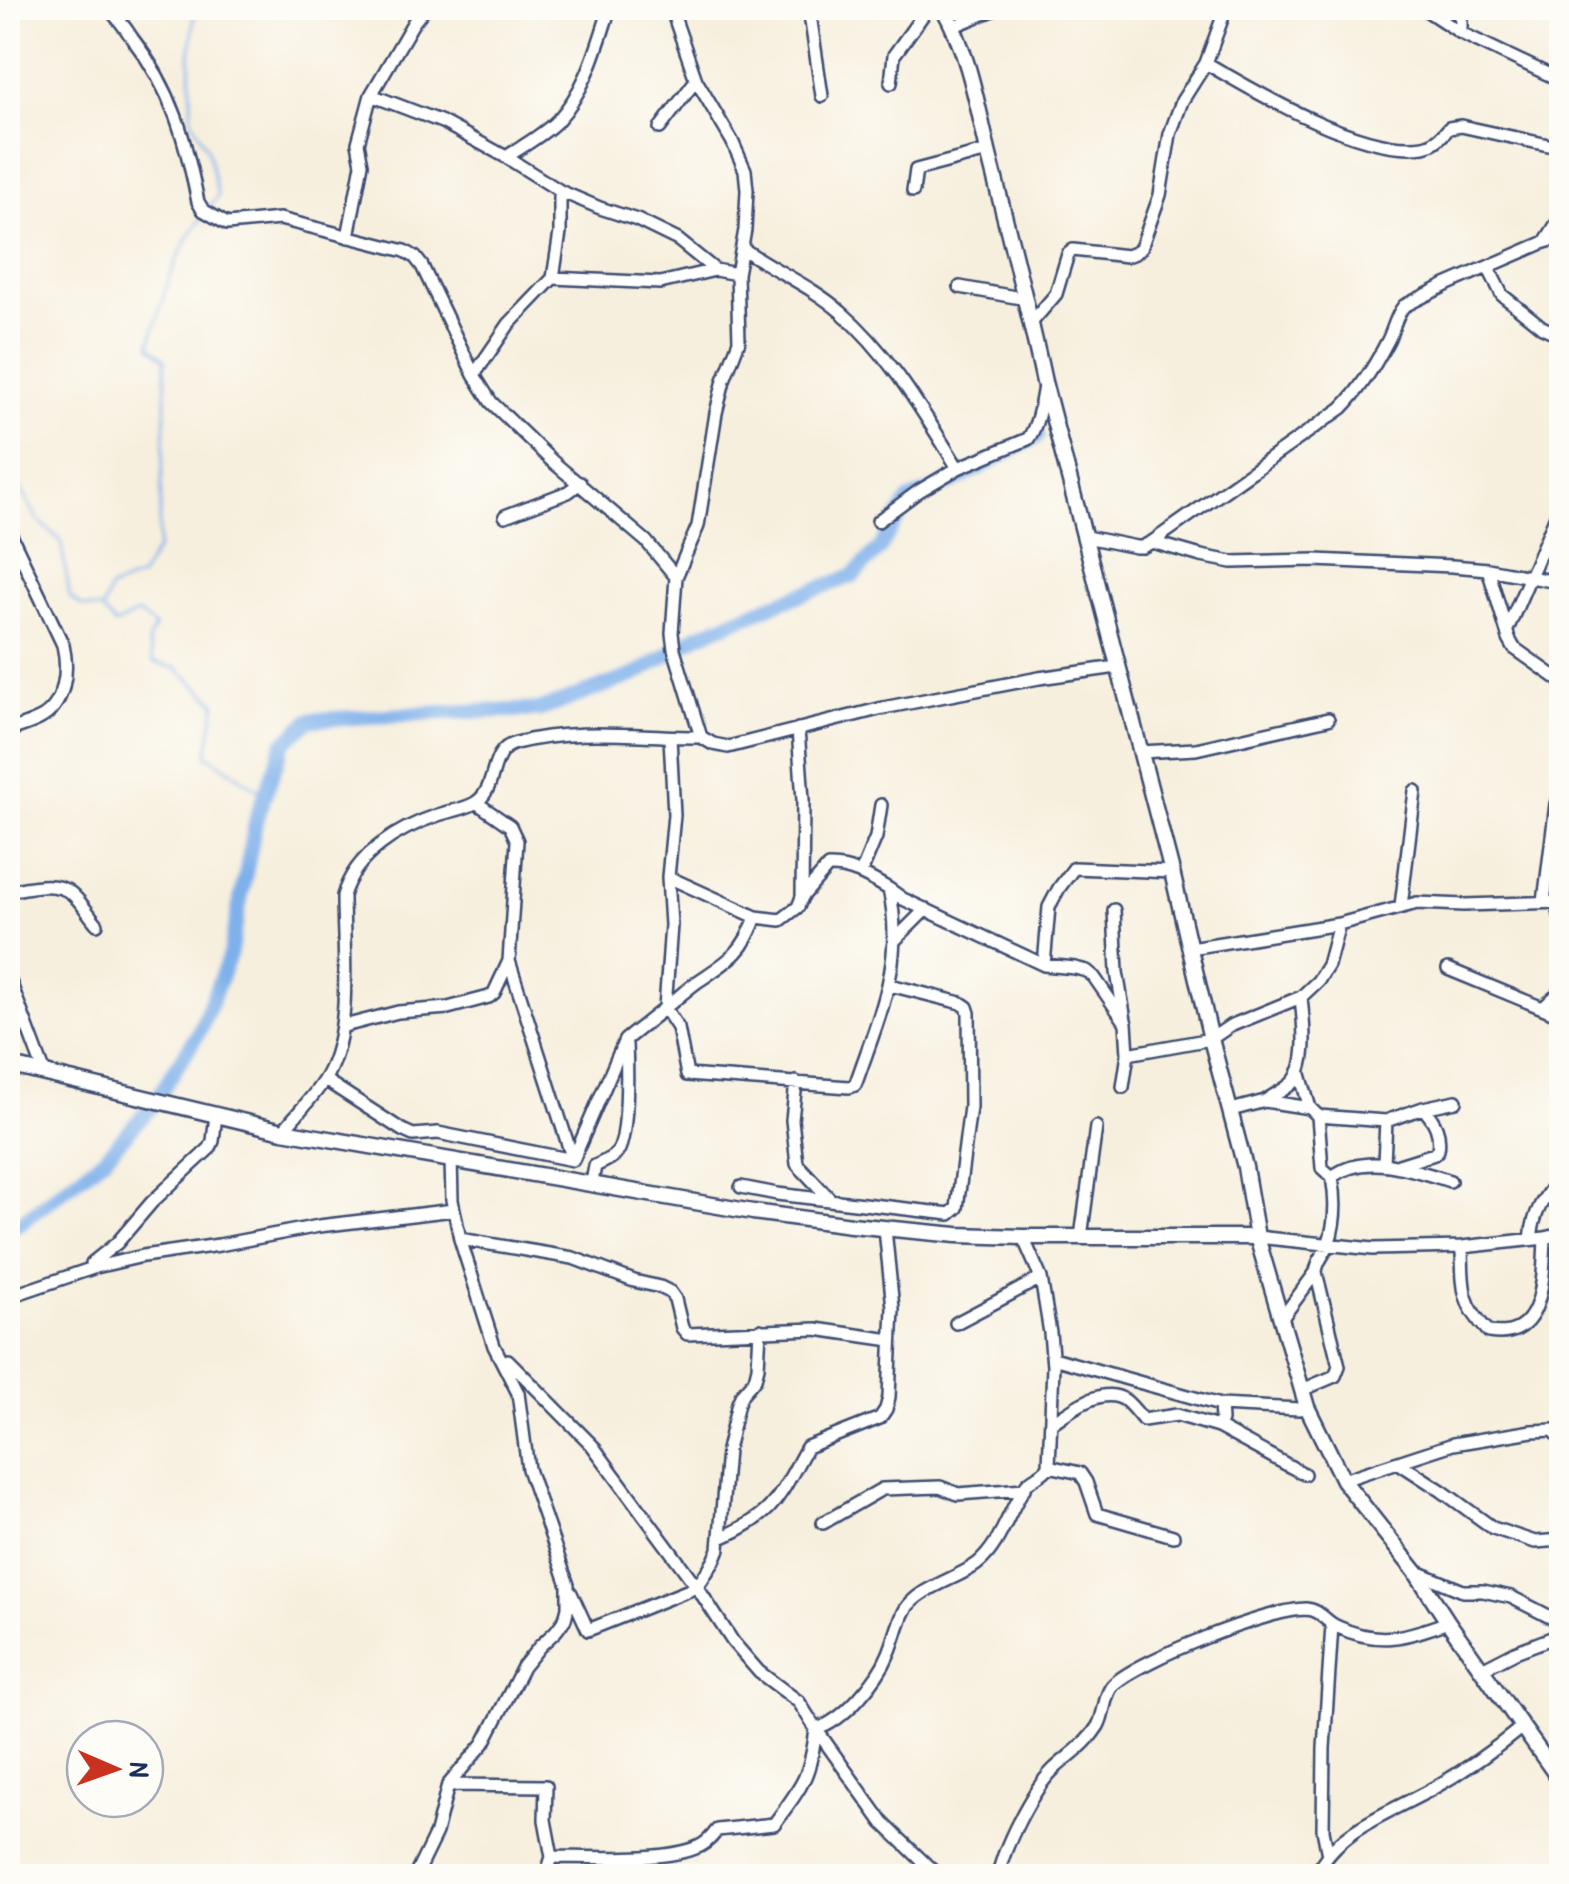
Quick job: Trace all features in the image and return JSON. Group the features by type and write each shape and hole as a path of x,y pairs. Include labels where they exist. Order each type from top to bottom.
{"street":[{"path":"108,8 164,84 203,210 227,224 280,219 414,256 491,402 552,461 646,541 676,577"},
{"path":"348,237 361,171 358,143 372,95 412,23 425,8"},
{"path":"506,157 557,121 574,100 586,81 610,8"},
{"path":"671,8 696,80 745,170 747,190 737,274 739,341 716,413 698,526 676,577 674,649 701,737"},
{"path":"809,8 822,96"},
{"path":"891,83 894,56 928,8"},
{"path":"943,8 964,53 1044,382 1172,872 1210,1040 1231,1110 1257,1237 1307,1407 1344,1480 1415,1571 1562,1782"},
{"path":"954,26 984,10 998,8"},
{"path":"1032,322 1056,294 1068,254 1074,250 1127,256 1141,248 1160,195 1170,134 1182,101 1206,63 1226,8"},
{"path":"1423,8 1461,33 1562,81"},
{"path":"1461,8 1461,33"},
{"path":"1206,63 1264,98 1365,140 1427,146 1449,128 1461,126 1562,148"},
{"path":"660,128 696,80"},
{"path":"372,95 442,122 560,191 678,240 715,270"},
{"path":"914,191 916,170 988,151"},
{"path":"474,375 510,324 553,278 560,232 560,191"},
{"path":"1545,242 1562,215"},
{"path":"1086,537 1142,547 1152,542 1342,408 1386,345 1404,306 1562,237"},
{"path":"742,248 840,311 862,332 910,392 958,468"},
{"path":"1488,267 1502,295 1542,327 1562,336"},
{"path":"553,278 660,283 715,270 737,274"},
{"path":"960,287 1026,299"},
{"path":"878,521 958,468 1028,439 1036,422 1044,382"},
{"path":"505,516 568,492 580,483"},
{"path":"1506,630 1562,502"},
{"path":"8,529 66,660 66,677 54,707 42,718 8,731"},
{"path":"1152,542 1232,562 1315,560 1488,569 1562,583"},
{"path":"1488,569 1514,648 1562,682"},
{"path":"282,1131 325,1080 344,1026 343,896 348,879 360,863 393,836 418,822 477,803 492,780 500,754 512,743 617,734 701,737 728,746 883,708 1117,667"},
{"path":"1140,752 1214,746 1328,719"},
{"path":"798,729 803,800 802,897"},
{"path":"670,737 674,815 668,877 670,924 665,1008 678,1028 687,1075 849,1087 855,1084 890,985 894,915 889,889"},
{"path":"1401,906 1414,791"},
{"path":"1562,796 1556,804 1554,902 1562,924"},
{"path":"344,1026 398,1012 448,1008 494,993 509,961 517,841 510,826 477,803"},
{"path":"861,873 876,836 882,806"},
{"path":"668,877 756,917 780,920 798,906 828,867 861,873 903,899 1044,965 1087,972 1126,1023"},
{"path":"1044,965 1049,906 1074,868 1172,872"},
{"path":"8,891 59,888 70,893 98,924"},
{"path":"1190,948 1339,924 1418,903 1554,902"},
{"path":"894,941 926,909"},
{"path":"1114,910 1117,972 1128,1054 1123,1087"},
{"path":"573,1160 626,1040 733,957 748,938 756,917"},
{"path":"1128,1054 1210,1040 1230,1026 1301,996 1328,966 1339,924"},
{"path":"509,961 573,1160"},
{"path":"1448,969 1562,1016"},
{"path":"8,976 45,1074"},
{"path":"741,1187 950,1214 957,1208 970,1108 969,1012 961,1003 890,985"},
{"path":"1544,1007 1562,990"},
{"path":"1231,1110 1265,1101 1294,1082 1305,1044 1301,996"},
{"path":"592,1182 595,1166 615,1156 621,1144 626,1103 626,1040"},
{"path":"8,1065 282,1131 753,1212 881,1228 1022,1237 1257,1237 1372,1250 1462,1247 1562,1234"},
{"path":"1299,1071 1314,1112 1322,1168 1332,1176 1336,1198 1329,1245 1317,1263 1316,1272 1339,1366 1335,1376 1302,1390"},
{"path":"325,1080 413,1135 438,1132 573,1160"},
{"path":"796,1082 792,1120 797,1164 832,1200"},
{"path":"1265,1101 1386,1121 1456,1101"},
{"path":"1399,1165 1438,1150 1438,1131 1423,1108"},
{"path":"67,1278 108,1252 152,1202 210,1148 216,1115"},
{"path":"1384,1163 1386,1121"},
{"path":"1081,1237 1096,1126"},
{"path":"451,1159 460,1239 494,1346 518,1393 528,1469 568,1585 588,1630 697,1587 714,1561 721,1538 726,1450 738,1403 756,1379 760,1330"},
{"path":"1332,1176 1349,1168 1384,1163 1450,1181"},
{"path":"1531,1240 1533,1216 1562,1174"},
{"path":"721,1538 766,1514 787,1486 807,1448 880,1418 886,1410 894,1308 879,1206"},
{"path":"8,1297 142,1256 308,1228 454,1210"},
{"path":"816,1729 829,1726 872,1683 888,1658 907,1606 976,1564 986,1554 1030,1480 1045,1473 1049,1466 1053,1358 1041,1278 1022,1237"},
{"path":"1462,1247 1468,1306 1488,1332 1509,1334 1519,1329 1540,1299 1546,1238"},
{"path":"460,1239 573,1258 660,1287 670,1292 687,1334 816,1329 891,1340"},
{"path":"1282,1318 1316,1272"},
{"path":"956,1323 1041,1278"},
{"path":"494,1346 592,1445 697,1587 732,1642 759,1672 798,1702 883,1823 938,1876"},
{"path":"1053,1358 1220,1406 1307,1407"},
{"path":"1052,1423 1075,1406 1112,1396 1125,1400 1142,1420 1177,1416 1218,1427 1304,1474"},
{"path":"1218,1427 1220,1406"},
{"path":"1344,1480 1453,1444 1554,1430 1562,1442"},
{"path":"1399,1463 1492,1528 1535,1542 1562,1540"},
{"path":"1049,1466 1080,1473 1097,1514 1173,1536"},
{"path":"823,1523 882,1489 940,1487 958,1494 1024,1489"},
{"path":"1415,1571 1453,1588 1510,1596 1562,1623"},
{"path":"415,1876 436,1833 448,1785 484,1743 531,1656 565,1619 568,1585"},
{"path":"998,1876 1013,1835 1038,1790 1098,1726 1114,1684 1174,1650 1226,1630 1308,1609 1321,1614 1332,1626 1359,1637 1390,1638 1448,1622"},
{"path":"1328,1855 1323,1830 1324,1748 1332,1626"},
{"path":"1482,1669 1562,1634"},
{"path":"1315,1876 1328,1855 1360,1827 1434,1788 1522,1727"},
{"path":"552,1857 678,1852 709,1841 717,1830 774,1824 804,1782 812,1761 816,1729"},
{"path":"448,1785 546,1786 545,1820 552,1857 546,1876"}],"waterway":[{"path":"195,8 190,57 192,120 207,148 218,196 210,206"},
{"path":"203,216 176,262 150,345 165,359 158,548 140,577 110,589 102,610 115,625 138,613 155,627 148,641 153,662 178,669 216,703 207,755 265,794"},
{"path":"8,1227 20,1223 104,1158 152,1106 199,1032 230,954 257,815 284,743 310,720 540,710 637,674 697,636 853,576 880,548 908,501 959,479 1038,436"},
{"path":"8,456 38,520 61,541 70,598 82,606 101,610"}]}
